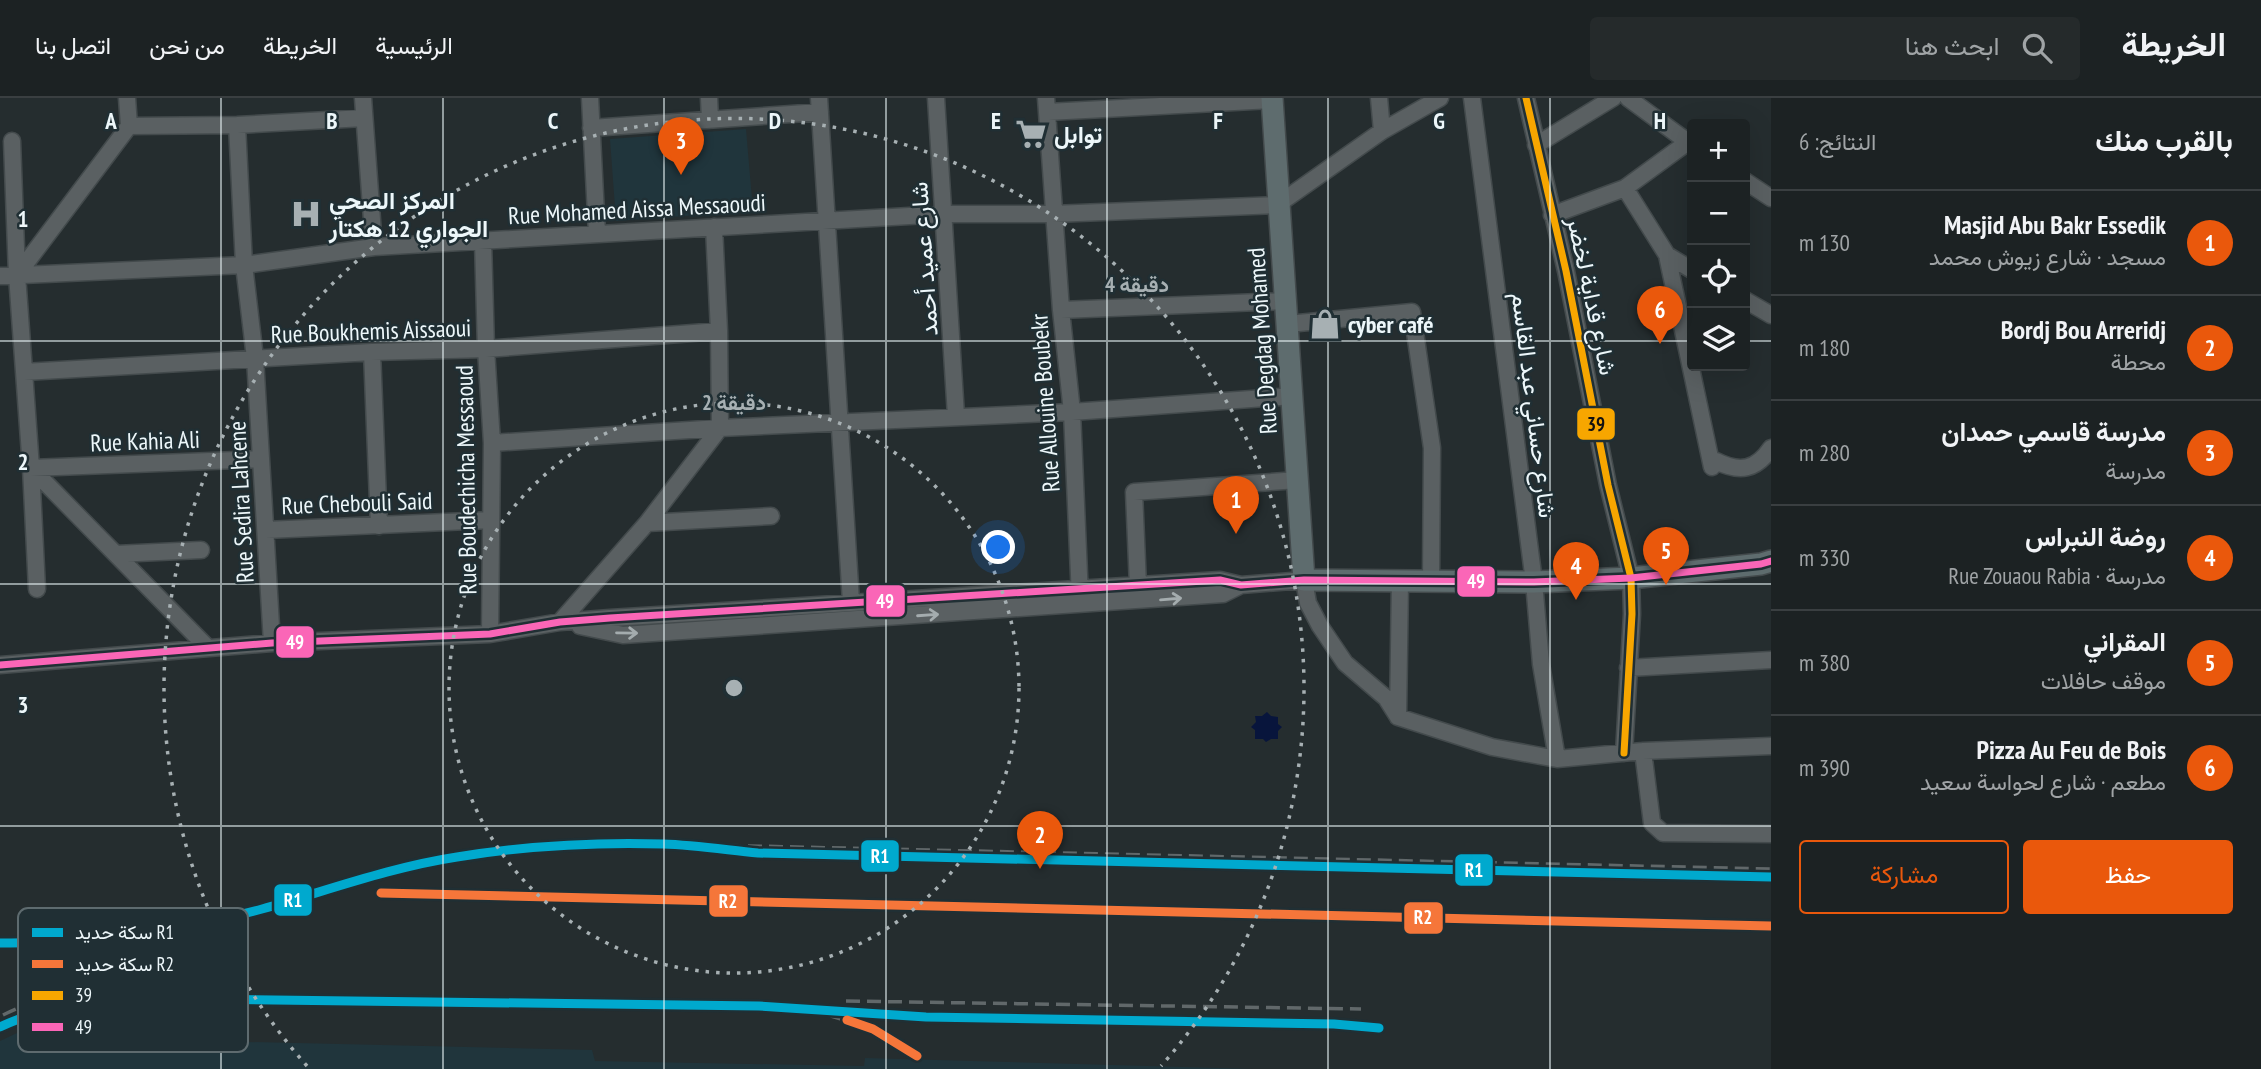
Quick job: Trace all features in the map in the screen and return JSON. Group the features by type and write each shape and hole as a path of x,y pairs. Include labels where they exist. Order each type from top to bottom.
{"main road":[{"name":"Rue Degdag Mohamed","path":"1272,99 1304,580"},
{"path":"1304,580 1534,582 1631,578 1771,561"}],"street":[{"path":"8,276 129,126 127,98"},
{"path":"363,98 374,247"},
{"path":"590,98 597,234"},
{"path":"709,98 710,120"},
{"name":"شارع عميد أحمد","path":"936,98 956,416"},
{"path":"1379,98 1382,131"},
{"path":"1277,205 1382,131 1440,98"},
{"name":"شارع حساني عبد القاسم","path":"1472,98 1534,582 1541,664 1557,759"},
{"name":"شارع قداية لخضر","path":"1526,98 1566,271 1608,485 1631,578 1632,614 1624,753"},
{"path":"1536,145 1613,98"},
{"path":"1629,98 1687,142"},
{"path":"1047,105 1272,99"},
{"path":"591,128 710,120 820,105 851,602"},
{"name":"Rue Allouine Boubekr","path":"1047,105 1053,214 1072,412 1080,597"},
{"path":"129,126 237,125 364,118"},
{"name":"Rue Sedira Lahcene","path":"237,125 244,265 255,358 272,643"},
{"path":"12,141 8,276 24,372 37,589"},
{"path":"1552,215 1625,188 1687,146"},
{"path":"1747,182 1771,198"},
{"path":"1625,188 1667,255 1712,467 1716,461 1734,467 1750,467 1769,455"},
{"name":"Rue Mohamed Aissa Messaoudi","path":"8,276 244,265 374,247 944,214 1053,214 1277,205"},
{"path":"560,622 647,523 720,428 714,228"},
{"name":"Rue Boudechicha Messaoud","path":"483,241 492,443 490,634"},
{"path":"1667,255 1687,267"},
{"path":"1061,310 1286,301"},
{"path":"1750,303 1771,315"},
{"path":"1288,324 1412,312 1432,449 1431,582"},
{"name":"Rue Boukhemis Aissaoui","path":"24,372 372,352 486,349 719,331"},
{"path":"372,352 379,526"},
{"path":"492,443 720,428 1072,412 1293,396"},
{"name":"Rue Kahia Ali","path":"31,468 261,458"},
{"path":"31,468 208,648"},
{"path":"1138,586 1134,492 1298,480"},
{"path":"647,523 771,516"},
{"name":"Rue Chebouli Said","path":"266,530 491,520"},
{"path":"116,554 201,550"},
{"path":"560,622 623,635 1080,597 1138,586 1220,580 1241,585 1304,580 1308,603 1345,663 1386,698 1398,717 1492,747 1557,759 1643,751 1771,746"},
{"path":"1398,717 1400,581"},
{"path":"0,665 272,643 490,634 560,622 851,602 1223,594 1241,585"},
{"path":"1628,668 1771,660"},
{"path":"1643,751 1652,823 1663,833 1771,834"}],"shaded area":[{"path":"746,129 753,211 616,221 610,139"},
{"path":"18,1033 18,1052 248,1052 248,1042 592,1050 595,1061 864,1066 865,1058 1254,1069 0,1069 0,1041"}],"water":[{"path":"1267,712 1278,717 1278,724 1282,727 1278,731 1278,739 1266,742 1263,739 1255,739 1255,730 1251,727 1256,722 1255,716 1262,716"}],"railway":[{"path":"664,844 1771,869"},
{"path":"248,1000 759,1006 926,1017 1334,1024 1379,1028"},
{"path":"846,1001 1361,1009"},
{"path":"3,1015 18,1008"},
{"path":"831,1016 873,1029 917,1056"},
{"path":"0,1027 18,1020"}],"rail line":[{"name":"R1","path":"248,912 432,861 508,850 586,844 675,845 758,853 1771,877"},
{"name":"R2","path":"381,893 1771,926"},
{"name":"R1","path":"0,943 18,943"},
{"name":"R1","path":"248,1000 759,1006 926,1017 1334,1024 1379,1028"},
{"name":"R1","path":"0,1027 18,1020"},
{"name":"R2","path":"847,1020 873,1029 917,1056"}],"transit line":[{"name":"39","path":"1526,98 1566,271 1608,485 1631,578 1632,614 1624,753"},
{"name":"49","path":"0,665 272,643 490,634 560,622 610,618 1220,580 1241,585 1304,580 1534,582 1631,578 1771,561"}],"place":[{"name":"توابل","path":"1031,134"},
{"name":"مدرسة قاسمي حمدان","path":"681,175"},
{"name":"المركز الصحي الجواري 12 هكتار","path":"306,214"},
{"name":"cyber café","path":"1325,324"},
{"name":"Pizza Au Feu de Bois","path":"1660,344"},
{"name":"Masjid Abu Bakr Essedik","path":"1236,534"},
{"name":"المقراني","path":"1666,585"},
{"name":"روضة النبراس","path":"1576,600"},
{"name":"Bordj Bou Arreridj","path":"1040,869"}]}
